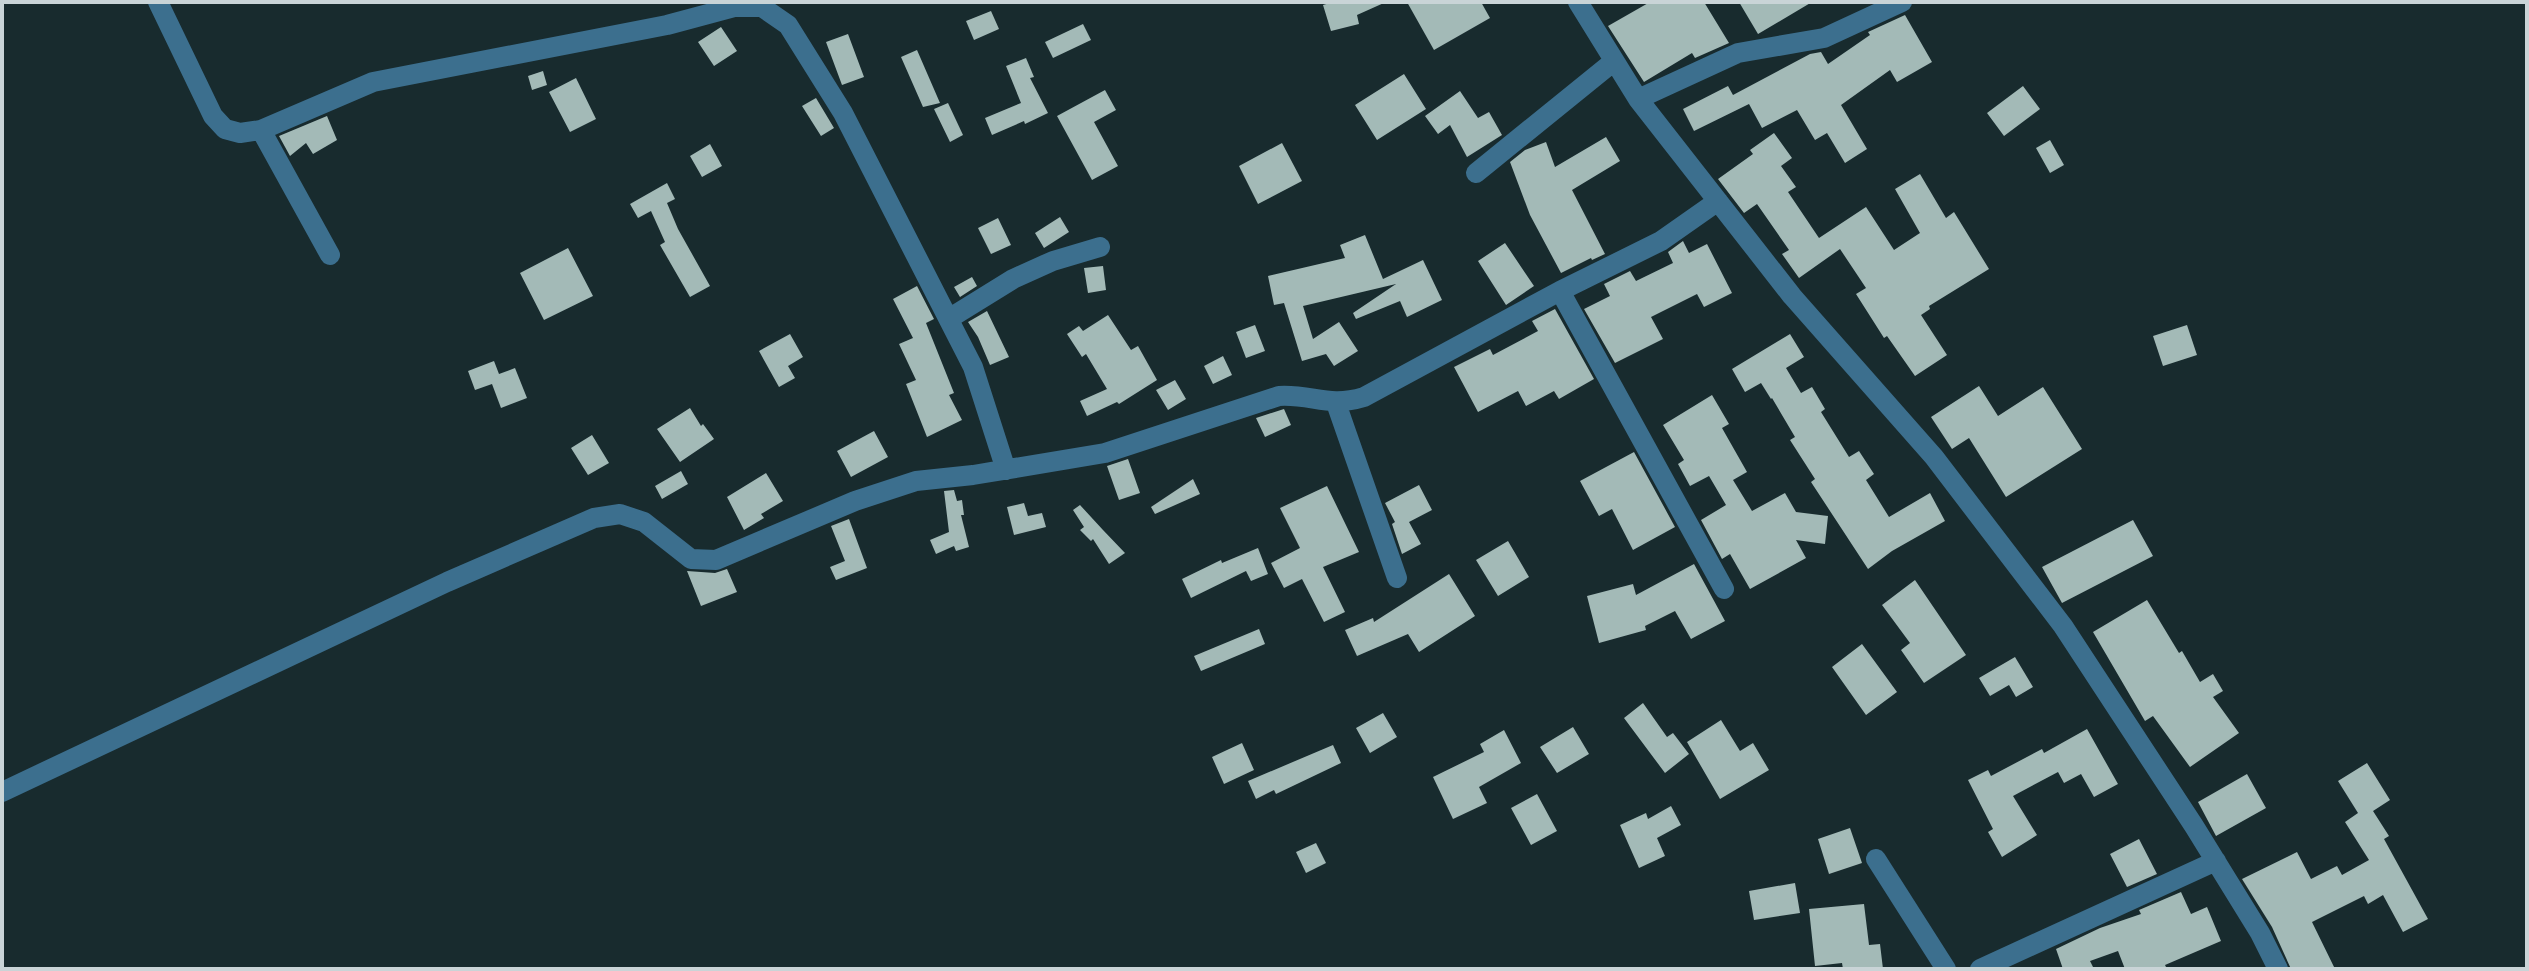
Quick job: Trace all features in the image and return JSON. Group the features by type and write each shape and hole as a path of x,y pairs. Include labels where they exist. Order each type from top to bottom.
{"street":[{"path":"158,2 213,116 225,129 240,133 261,130 373,82 667,25 734,7 762,7 788,25 843,113 973,367 1006,470"},
{"path":"1578,2 1638,99 1792,296 1934,457 2063,626 2216,861 2278,969"},
{"path":"1638,99 1738,53 1824,38 1902,2"},
{"path":"1476,173 1613,62"},
{"path":"261,130 330,255"},
{"path":"2,792 447,582 594,518 620,514 644,522 691,559 716,560 855,501 916,481 1105,453 1279,396 1299,395 1336,403 1364,397 1679,231 1718,201"},
{"path":"950,318 1013,279 1053,261 1100,247"},
{"path":"1560,291 1724,589"},
{"path":"1336,403 1397,578"},
{"path":"1876,859 1946,969"},
{"path":"1980,969 2216,861"}],"building":[{"path":"1333,2 1386,2 1357,15 1359,24 1331,31 1323,5"},
{"path":"1407,2 1481,2 1490,18 1434,50"},
{"path":"1650,2 1704,2 1729,43 1695,58 1692,53 1644,82 1608,26"},
{"path":"1739,2 1812,2 1758,34"},
{"path":"991,11 999,29 974,40 966,21"},
{"path":"1905,15 1932,62 1897,82 1890,70 1841,105 1867,149 1845,163 1827,133 1815,140 1797,110 1762,128 1749,104 1694,131 1683,109 1728,86 1733,95 1810,54 1821,52 1828,64 1870,35 1868,32"},
{"path":"1083,24 1091,40 1053,58 1045,42"},
{"path":"721,27 737,51 714,66 698,42"},
{"path":"848,34 864,77 842,85 826,42"},
{"path":"917,50 940,103 923,107 901,57"},
{"path":"1026,58 1034,77 1030,78 1048,113 992,135 985,118 1021,103 1006,66"},
{"path":"543,71 547,85 532,90 528,76"},
{"path":"1404,74 1426,109 1377,140 1355,105"},
{"path":"576,78 596,119 570,132 549,92"},
{"path":"2023,86 2040,109 2004,136 1987,113"},
{"path":"1105,90 1116,110 1094,122 1118,166 1092,180 1057,116"},
{"path":"1460,91 1478,118 1489,112 1502,135 1467,157 1450,125 1438,134 1425,116"},
{"path":"816,98 834,128 821,136 802,106"},
{"path":"948,103 963,135 950,142 934,109"},
{"path":"327,116 337,140 313,154 306,143 290,156 279,136"},
{"path":"1774,133 1792,158 1781,166 1796,187 1788,192 1819,238 1866,207 1894,250 1920,233 1895,189 1920,174 1946,218 1954,212 1989,269 1929,306 1930,309 1921,315 1947,355 1915,376 1887,336 1884,338 1856,294 1866,288 1840,249 1799,278 1782,254 1789,250 1757,204 1744,213 1718,179 1753,154 1750,150"},
{"path":"1606,137 1620,161 1572,190 1605,254 1561,273 1530,215 1510,162 1525,150 1546,142 1555,167"},
{"path":"2050,140 2064,165 2050,173 2036,148"},
{"path":"1282,143 1302,181 1258,204 1239,166"},
{"path":"710,144 722,166 702,177 690,156"},
{"path":"667,183 675,199 667,203 710,286 690,297 660,245 665,242 651,211 638,218 630,204"},
{"path":"1060,217 1069,232 1044,248 1035,233"},
{"path":"998,218 1011,245 991,254 978,228"},
{"path":"1365,235 1383,279 1423,260 1442,300 1407,317 1400,301 1356,319 1353,313 1396,284 1303,306 1313,339 1339,322 1358,351 1334,366 1326,354 1302,361 1284,303 1274,305 1268,276 1345,258 1340,245"},
{"path":"1683,241 1689,253 1707,244 1732,293 1704,307 1697,294 1651,317 1663,339 1615,363 1584,309 1610,296 1604,284 1630,271 1636,281 1673,263 1668,252"},
{"path":"1505,243 1534,286 1506,305 1478,261"},
{"path":"568,248 593,296 544,320 520,273"},
{"path":"1103,266 1106,290 1088,293 1084,268"},
{"path":"972,277 977,286 960,297 954,287"},
{"path":"917,286 934,319 926,323 954,393 949,395 962,420 927,437 906,384 916,380 899,344 913,338 893,299"},
{"path":"1555,309 1594,379 1559,399 1554,391 1526,406 1518,391 1478,412 1454,367 1490,349 1493,355 1538,331 1532,321"},
{"path":"987,311 1009,357 990,365 968,322"},
{"path":"1108,315 1131,350 1138,346 1157,380 1119,404 1117,402 1087,416 1080,401 1107,389 1086,354 1082,357 1067,334 1079,326 1083,331"},
{"path":"1255,325 1265,351 1246,358 1236,332"},
{"path":"2187,325 2197,355 2163,366 2153,336"},
{"path":"790,334 803,357 788,366 795,378 779,387 759,351"},
{"path":"1790,334 1804,357 1786,368 1801,393 1812,387 1825,409 1821,412 1849,457 1859,451 1874,474 1866,480 1889,517 1930,493 1945,521 1892,551 1868,569 1811,482 1815,479 1790,440 1795,437 1772,398 1761,383 1745,392 1732,369"},
{"path":"1223,356 1232,375 1213,384 1204,366"},
{"path":"494,361 499,374 515,368 527,398 501,408 492,384 475,390 468,371"},
{"path":"1175,380 1186,399 1168,410 1156,390"},
{"path":"1979,386 1998,416 2043,387 2082,449 2006,497 1969,438 1952,449 1931,417"},
{"path":"1712,395 1729,424 1722,428 1747,472 1733,480 1752,511 1785,493 1796,512 1828,516 1825,544 1796,540 1806,558 1750,589 1730,554 1722,559 1701,520 1726,505 1709,476 1690,486 1678,464 1684,460 1663,425"},
{"path":"690,408 714,439 680,462 657,429"},
{"path":"1284,409 1291,425 1265,437 1256,418"},
{"path":"874,431 888,457 851,477 837,451"},
{"path":"592,435 609,463 588,475 571,448"},
{"path":"1634,452 1675,527 1633,550 1612,509 1599,516 1580,481"},
{"path":"1128,459 1140,493 1119,500 1107,466"},
{"path":"681,471 688,484 662,499 655,486"},
{"path":"766,473 783,501 761,514 764,518 744,530 727,497"},
{"path":"1193,479 1200,494 1155,514 1151,507"},
{"path":"1419,485 1432,510 1409,522 1421,544 1402,554 1392,524 1395,522 1385,503"},
{"path":"1327,486 1359,552 1323,567 1345,612 1324,622 1302,579 1284,588 1271,563 1300,548 1280,508"},
{"path":"954,490 957,501 962,500 964,515 961,515 969,547 956,551 954,546 936,554 930,540 949,532 944,491"},
{"path":"1024,503 1028,516 1042,513 1046,527 1014,535 1007,507"},
{"path":"1080,505 1125,553 1109,564 1093,539 1091,541 1080,530 1084,527 1073,510"},
{"path":"849,519 867,568 836,580 830,567 845,561 831,526"},
{"path":"2133,520 2153,556 2062,603 2042,567"},
{"path":"1508,541 1529,577 1498,596 1476,560"},
{"path":"1258,548 1268,574 1251,581 1246,571 1191,598 1182,579 1221,560 1222,563"},
{"path":"1694,564 1725,621 1691,639 1675,611 1645,626 1646,630 1599,643 1587,596 1633,584 1636,595"},
{"path":"727,569 737,592 701,606 687,571 715,573"},
{"path":"1449,574 1475,616 1419,652 1408,634 1357,656 1345,630 1373,618 1374,622"},
{"path":"1915,580 1966,655 1924,683 1901,650 1910,643 1882,605"},
{"path":"2147,600 2200,682 2213,674 2223,691 2213,697 2239,733 2190,767 2153,716 2145,721 2093,632"},
{"path":"1259,629 1265,644 1201,671 1194,656"},
{"path":"1862,644 1897,692 1866,715 1832,667"},
{"path":"2015,657 2033,687 2016,697 2009,685 1990,696 1979,678"},
{"path":"1643,703 1667,737 1673,733 1689,754 1665,773 1624,718"},
{"path":"1383,713 1397,737 1370,753 1356,728"},
{"path":"1721,720 1740,751 1753,743 1769,770 1720,799 1687,742"},
{"path":"1573,727 1589,754 1557,773 1540,747"},
{"path":"2087,729 2118,784 2094,797 2081,774 2064,783 2058,772 2013,796 2037,835 2002,857 1988,832 1993,829 1968,780 1988,770 1991,776 2042,749 2044,753"},
{"path":"1504,730 1521,763 1479,787 1487,803 1453,819 1433,777 1484,752 1480,744"},
{"path":"1242,743 1254,770 1224,784 1212,757"},
{"path":"1333,745 1341,763 1276,794 1274,790 1256,799 1248,781"},
{"path":"2367,763 2390,800 2373,811 2389,836 2384,839 2428,919 2403,932 2383,895 2368,904 2364,896 2312,922 2335,969 2291,969 2272,927 2242,879 2297,852 2311,879 2337,866 2342,875 2369,860 2345,822 2358,813 2338,781"},
{"path":"2247,774 2266,808 2216,836 2198,802"},
{"path":"1537,794 1557,831 1531,845 1511,808"},
{"path":"1671,806 1681,825 1657,838 1665,856 1639,868 1620,825 1646,813 1648,819"},
{"path":"1850,828 1862,863 1829,874 1818,839"},
{"path":"2139,839 2157,874 2127,887 2110,854"},
{"path":"1316,843 1326,863 1306,873 1296,852"},
{"path":"1795,883 1800,913 1754,920 1749,891"},
{"path":"2181,892 2191,914 2207,907 2221,941 2165,965 2167,969 2125,969 2118,951 2090,961 2094,969 2063,969 2056,949 2100,928 2141,914 2139,910"},
{"path":"1864,904 1869,945 1880,944 1883,969 1843,969 1842,963 1815,966 1809,909"}]}
